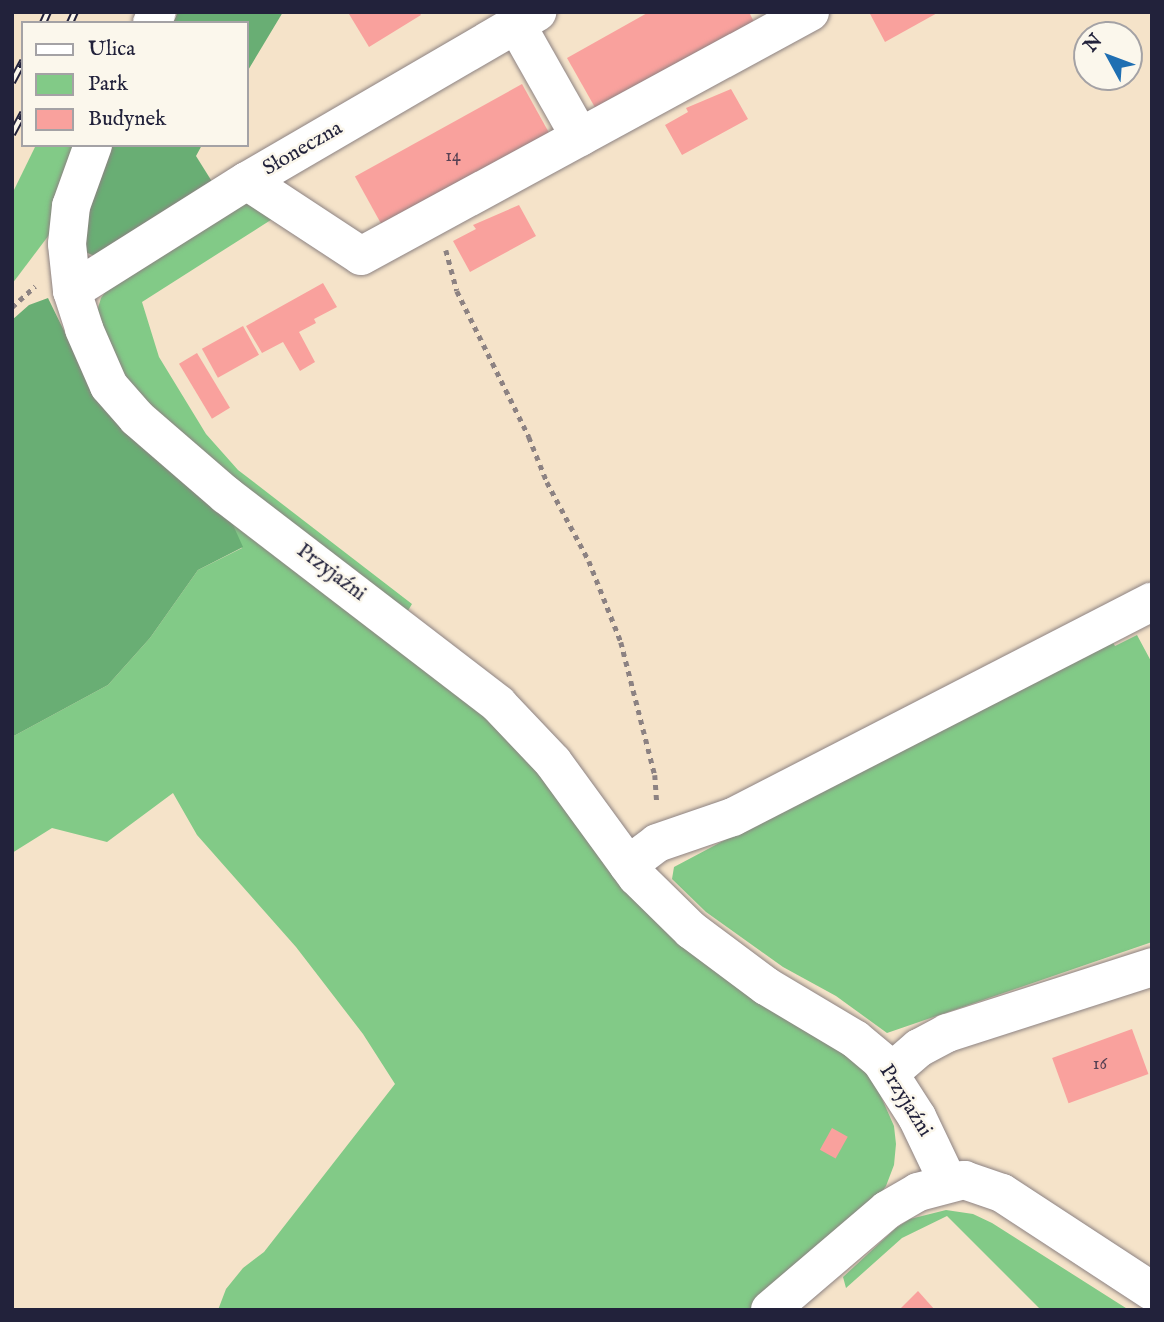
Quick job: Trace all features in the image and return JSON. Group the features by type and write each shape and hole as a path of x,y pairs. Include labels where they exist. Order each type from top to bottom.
{"street":[{"path":"247,181 360,256 580,137 792,16"},
{"path":"526,18 580,137"},
{"name":"Słoneczna","path":"70,278 247,181 526,18"},
{"path":"70,278 71,206 92,147"},
{"name":"Przyjaźni","path":"70,278 84,330 109,386 137,418 226,495 498,704 643,854 659,901 720,954 766,986 855,1039 890,1073 934,1147 948,1182"},
{"path":"643,854 733,817 1152,602"},
{"path":"890,1073 919,1048 947,1033 1152,967"},
{"path":"770,1310 887,1210 918,1192 948,1182 971,1181 1002,1193 1152,1291"}],"path":[{"path":"436,216 457,291 529,437 547,482 589,561 621,642 655,775 643,854"}],"green space":[{"path":"178,12 283,12 248,70 248,21 174,21"},
{"path":"35,147 77,147 49,235 12,284 12,194"},
{"path":"112,147 201,147 196,156 216,188 101,259 81,250 97,179"},
{"path":"244,197 277,216 142,302 159,357 206,434 238,470 412,604 406,614 229,478 129,391 95,318 101,298 110,285"},
{"path":"48,298 71,345 229,516 243,547 198,570 150,638 108,685 12,737 12,320 29,305"},
{"path":"229,516 463,691 826,1040 875,1083 894,1126 896,1144 894,1165 886,1186 874,1203 749,1310 218,1310 226,1289 243,1268 264,1252 395,1084 363,1034 296,947 197,835 173,793 107,842 52,828 12,853 12,737 108,685 150,638 198,570 242,548"},
{"path":"1137,635 1152,663 1152,942 887,1033 836,996 783,967 706,912 672,879 674,867 883,756 1110,638 1115,646"},
{"path":"946,1210 973,1214 992,1223 1129,1310 1041,1310 947,1216 902,1238 846,1288 843,1277 896,1228 910,1219"}],"building":[{"path":"419,12 421,15 369,47 349,14"},
{"path":"649,12 749,12 754,22 597,111 567,58"},
{"path":"869,12 939,12 885,42"},
{"path":"522,84 551,136 384,229 355,177"},
{"path":"731,89 748,119 682,155 665,125 688,112 686,108"},
{"path":"519,205 536,236 470,272 453,241 476,229 473,225"},
{"path":"323,283 337,307 314,319 316,323 299,332 315,362 300,371 283,342 262,353 246,326"},
{"path":"243,326 259,355 218,378 202,349"},
{"path":"197,353 230,408 212,419 179,364"},
{"path":"1132,1029 1148,1074 1069,1103 1052,1058"},
{"path":"832,1128 848,1137 836,1159 820,1150"},
{"path":"918,1291 935,1310 899,1310"}],"railway":[{"path":"44,21 48,12"},
{"path":"71,21 75,12"},
{"path":"12,82 21,65"},
{"path":"12,134 21,117"}]}
